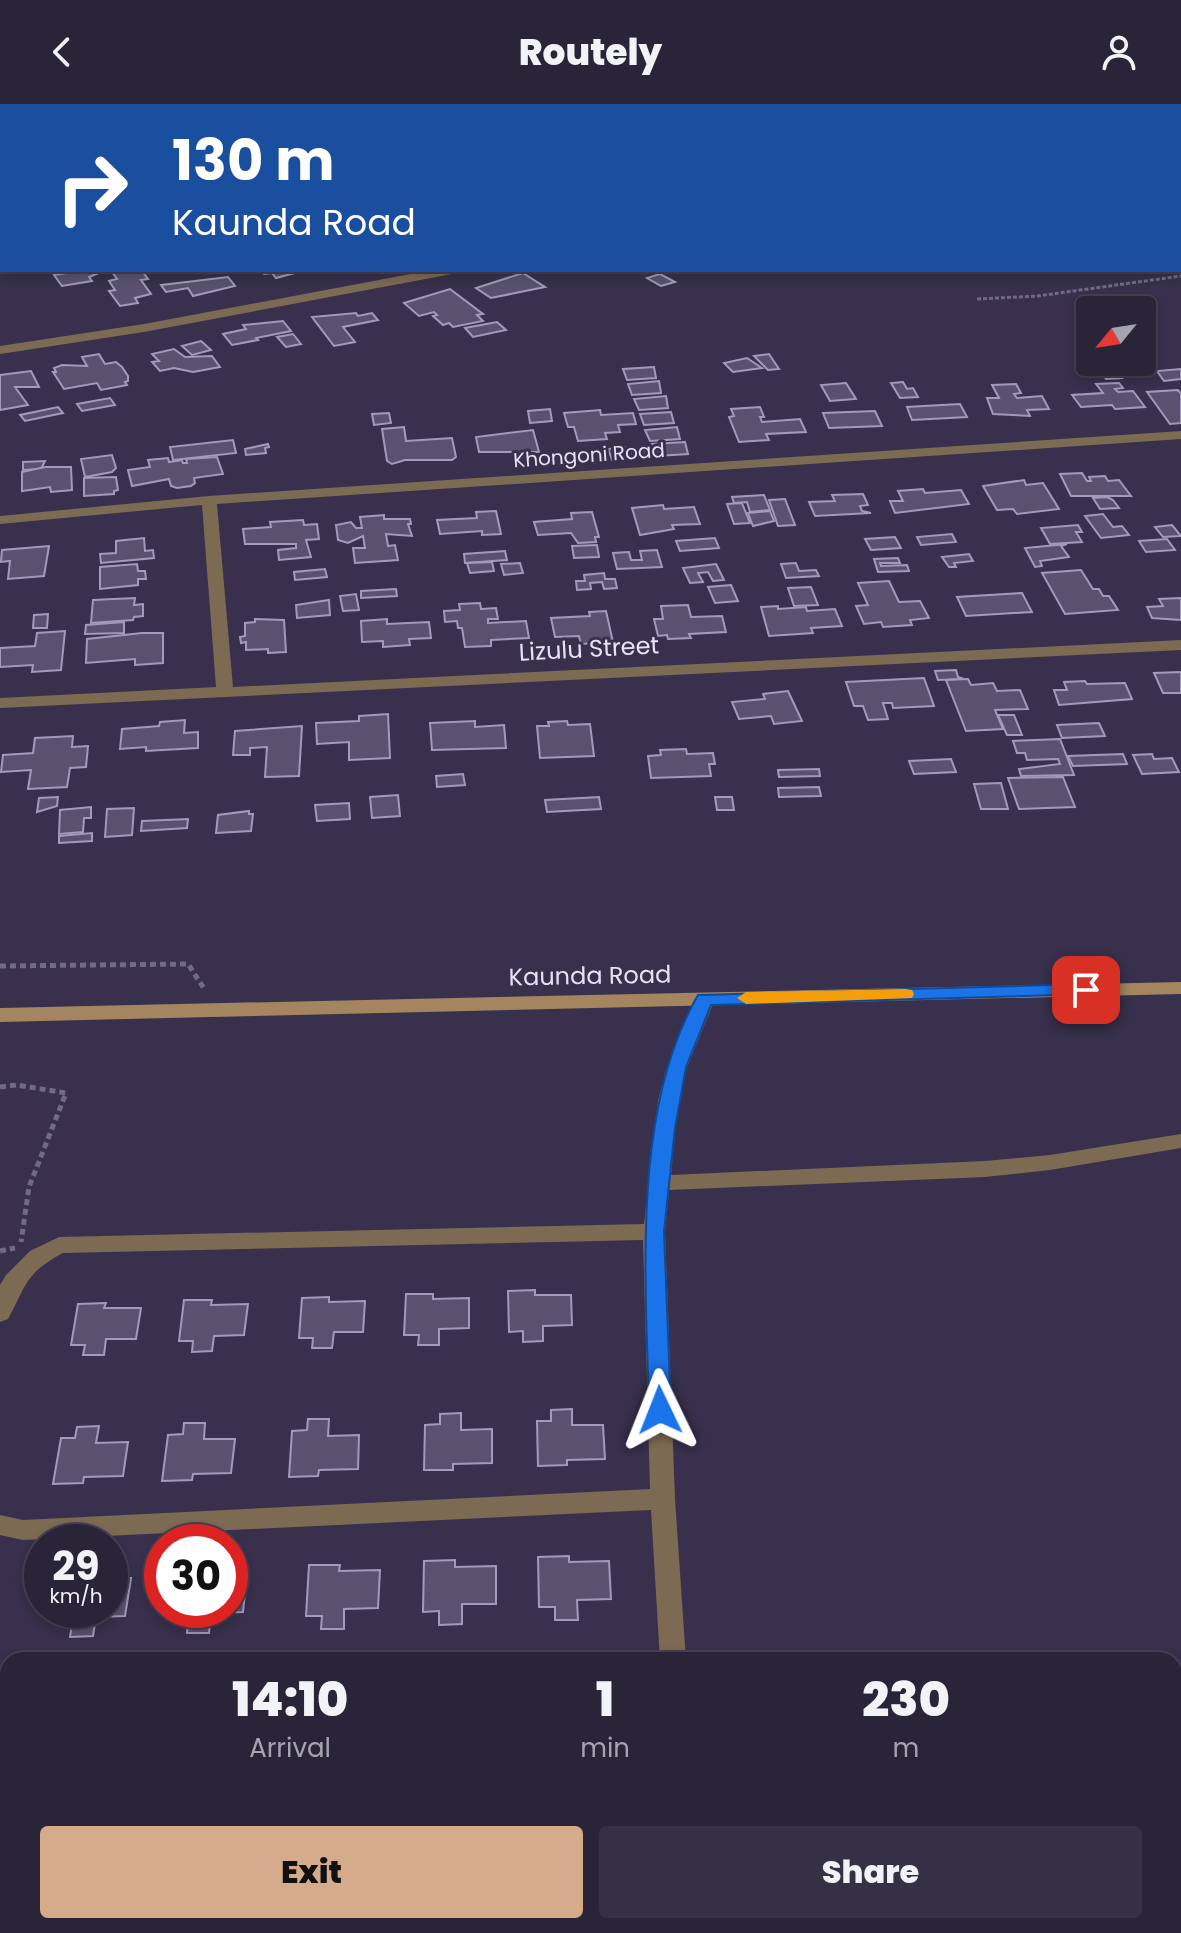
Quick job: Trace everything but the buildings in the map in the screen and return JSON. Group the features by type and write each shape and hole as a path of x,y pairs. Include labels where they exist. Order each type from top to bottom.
{"main road":[{"name":"Kaunda Road","path":"0,1015 1181,988"}],"street":[{"path":"0,350 144,328 441,272"},
{"name":"Khongoni Road","path":"0,520 209,500 1181,435"},
{"path":"209,500 225,690"},
{"name":"Lizulu Street","path":"0,703 1181,645"},
{"path":"673,1652 663,1499 654,1232 671,1090 677,1067 705,999"},
{"path":"660,1183 1019,1166 1058,1162 1150,1142 1181,1141"},
{"path":"0,1313 4,1295 19,1273 36,1256 59,1245 654,1232"},
{"path":"0,1525 38,1529 663,1499"}],"path":[{"path":"977,299 1038,296 1181,276"},
{"path":"0,966 188,964 218,1010"},
{"path":"0,1087 17,1085 66,1093 50,1127 20,1225 21,1247"}],"slow traffic":[{"path":"746,998 905,994"}],"route":[{"path":"660,1410 654,1232 665,1128 677,1067 705,999 1086,990"}]}
